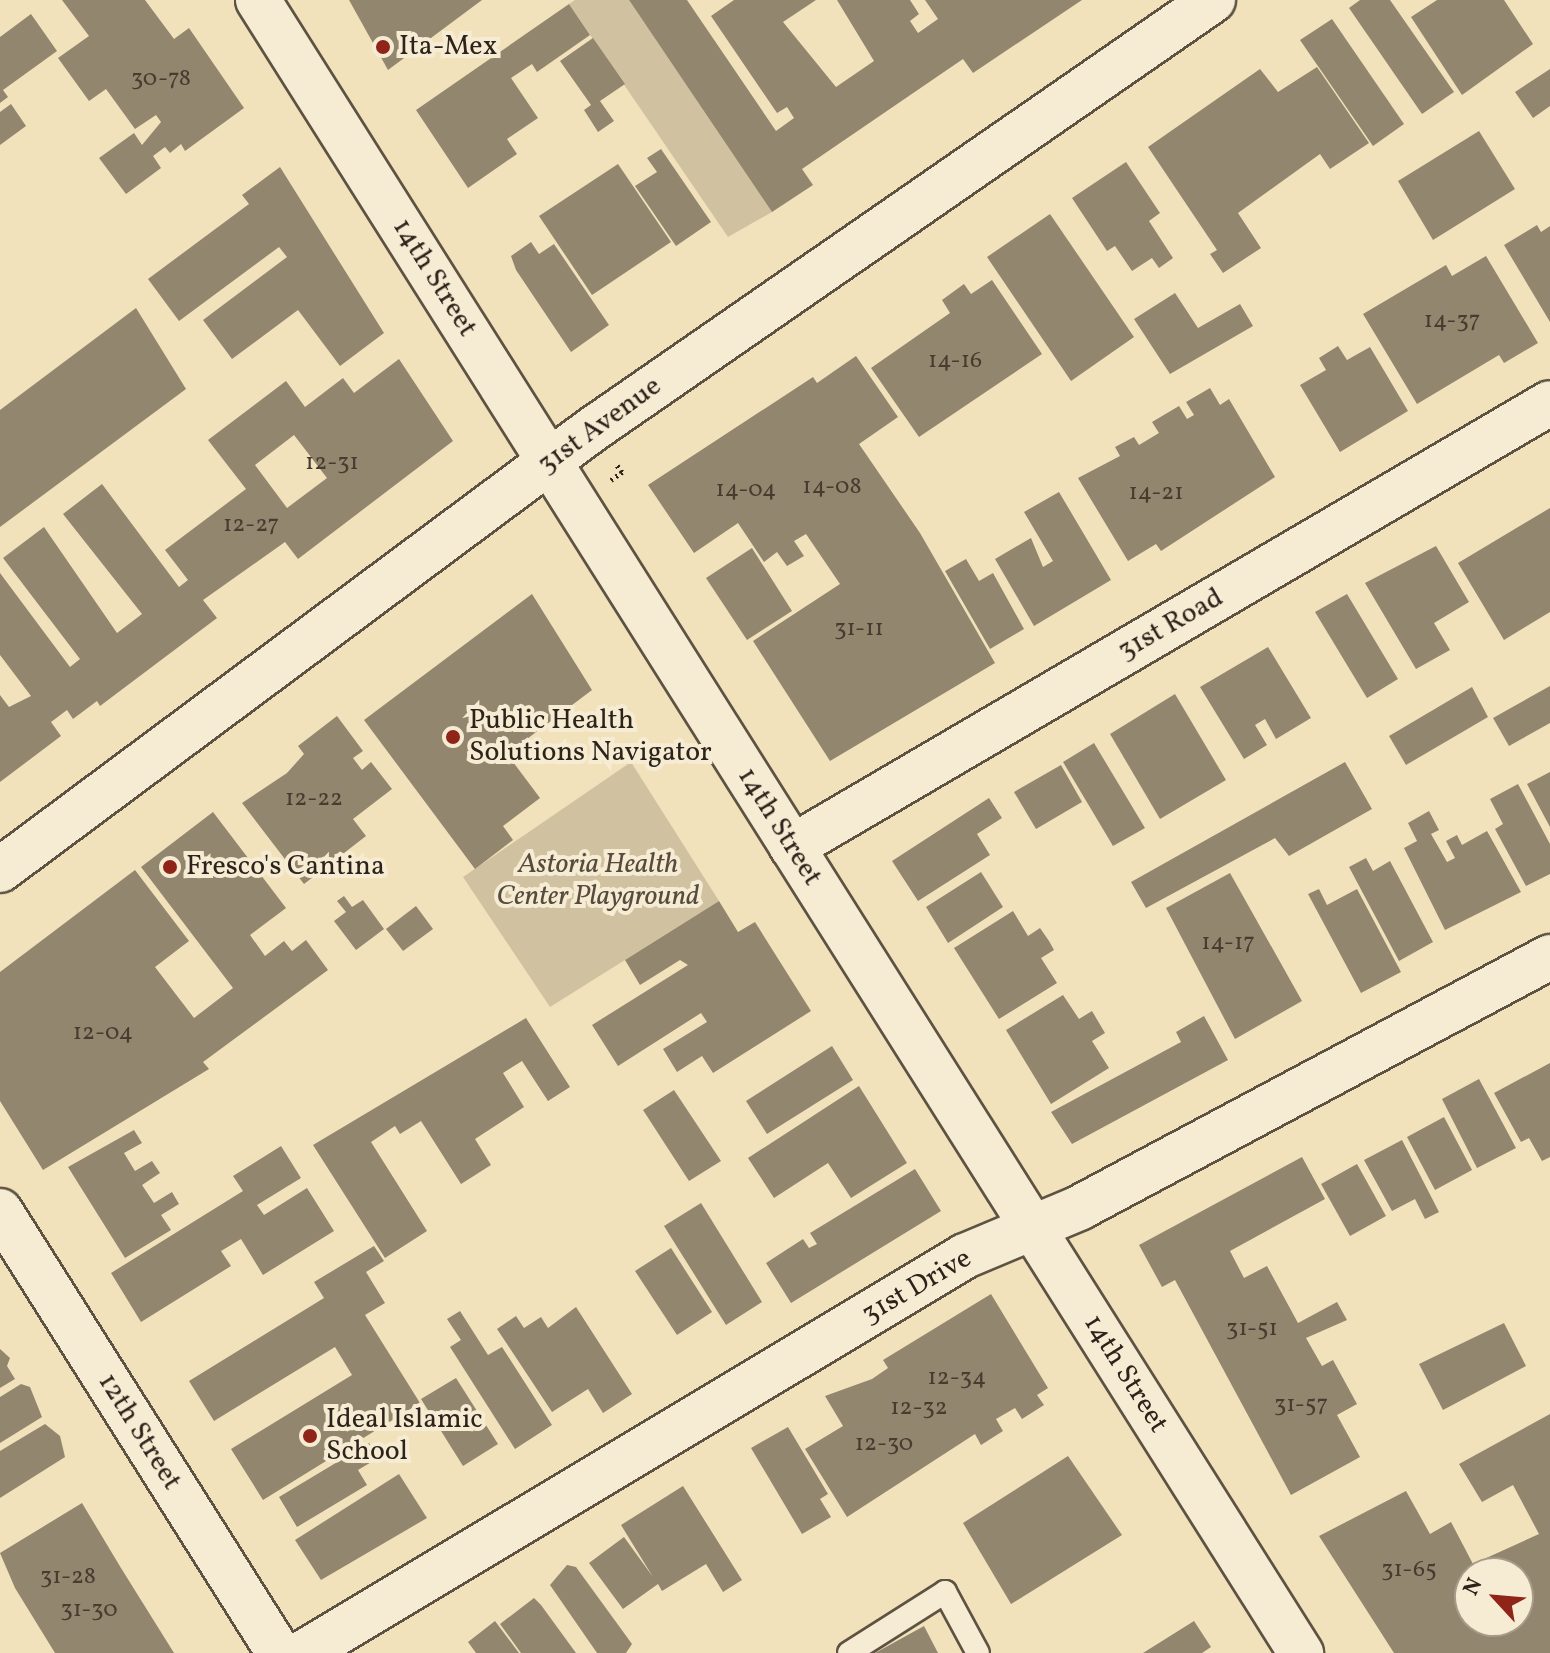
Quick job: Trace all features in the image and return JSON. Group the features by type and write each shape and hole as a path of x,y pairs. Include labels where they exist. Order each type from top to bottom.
{"street":[{"name":"14th Street","path":"258,0 1301,1653"},
{"name":"31st Avenue","path":"0,870 549,462 1213,0"},
{"name":"31st Road","path":"792,847 1550,403"},
{"name":"31st Drive","path":"303,1653 965,1256 1033,1228 1550,957"},
{"name":"12th Street","path":"4,1226 279,1653"}],"lane":[{"path":"849,1653 945,1592 978,1653"}],"green space":[{"path":"575,0 629,0 772,212 728,237 569,4"},
{"name":"Astoria Health Center Playground","path":"631,762 719,901 550,1007 463,877"}],"building":[{"path":"62,0 145,0 174,39 189,28 244,108 185,151 181,144 170,153 165,147 153,156 161,168 126,194 99,158 134,133 142,145 161,122 156,115 135,129 106,89 89,101 58,58 89,36"},
{"path":"349,0 482,0 388,70"},
{"path":"629,0 687,0 776,131 794,118 787,107 777,113 711,16 734,0 816,0 783,22 836,87 874,61 837,0 910,0 919,14 910,21 918,33 938,19 925,0 1082,0 973,73 963,59 802,169 813,185 772,212"},
{"path":"1360,0 1390,0 1454,92 1422,114 1349,8"},
{"path":"1437,0 1504,0 1533,44 1462,95 1411,17"},
{"path":"569,4 590,35 537,72 532,64 511,78 538,118 507,139 517,154 468,188 416,110"},
{"path":"31,14 57,51 3,90 8,97 0,103 0,37"},
{"path":"1332,19 1404,124 1373,146 1300,40"},
{"path":"593,38 625,84 600,101 614,121 598,132 584,110 591,105 560,61"},
{"path":"1317,67 1369,143 1330,169 1320,154 1238,213 1261,248 1223,273 1210,254 1217,250 1148,147 1260,69 1278,92"},
{"path":"1550,69 1550,106 1533,118 1515,92"},
{"path":"11,104 26,126 0,145 0,112"},
{"path":"1479,131 1515,189 1433,240 1398,181"},
{"path":"661,149 711,222 676,246 635,186 657,172 647,158"},
{"path":"1126,162 1160,213 1149,221 1173,258 1159,268 1152,258 1132,271 1115,246 1107,251 1072,198"},
{"path":"618,164 671,242 592,295 539,216"},
{"path":"280,167 384,333 340,366 298,310 232,359 203,320 287,257 279,247 179,321 148,279 249,204 242,195"},
{"path":"1050,214 1134,337 1071,381 987,257"},
{"path":"1537,225 1541,232 1550,226 1550,322 1504,245"},
{"path":"531,242 539,254 554,244 609,325 571,352 516,270 511,256"},
{"path":"1486,256 1538,343 1504,363 1499,355 1417,404 1363,314 1446,265 1452,276"},
{"path":"992,280 1042,354 919,437 871,368 950,313 942,300 964,284 971,294"},
{"path":"1175,293 1198,328 1240,304 1253,326 1170,374 1134,319"},
{"path":"136,308 186,389 0,527 0,410"},
{"path":"1338,346 1347,360 1370,347 1408,411 1340,452 1300,385 1326,370 1319,358"},
{"path":"856,356 898,417 859,444 920,533 995,663 830,761 753,641 840,584 806,534 794,541 804,556 787,566 777,552 764,562 738,523 694,553 648,485 813,377 817,383"},
{"path":"399,359 453,441 298,559 285,542 203,600 217,618 100,706 97,701 73,719 67,710 51,722 61,736 0,782 0,695 9,707 31,696 0,655 0,573 70,667 80,659 3,558 44,527 117,633 142,614 63,514 102,484 179,587 188,580 165,550 246,489 208,440 286,381 305,407 343,378 354,393","holes":["294,435 327,478 287,508 255,465"]},
{"path":"1210,388 1220,405 1229,399 1275,477 1161,551 1156,544 1128,561 1078,478 1120,456 1115,447 1134,437 1139,445 1159,433 1152,422 1179,406 1187,419 1194,415 1186,402"},
{"path":"1059,492 1111,580 1034,626 995,559 1031,538 1043,567 1053,561 1024,512"},
{"path":"1550,508 1550,612 1504,640 1458,563"},
{"path":"1436,546 1469,602 1434,623 1450,650 1416,669 1365,583"},
{"path":"752,548 792,611 747,640 706,578"},
{"path":"966,559 979,581 993,573 1024,629 990,649 945,571"},
{"name":"Public Health Solutions Navigator","path":"532,594 592,690 507,754 540,798 503,826 513,840 475,869 364,720"},
{"path":"1347,594 1398,679 1367,698 1315,612"},
{"path":"1268,647 1311,718 1276,739 1265,719 1255,725 1267,745 1244,759 1200,687"},
{"path":"1550,686 1550,723 1509,746 1493,718"},
{"path":"1472,687 1488,717 1406,765 1389,736"},
{"path":"1175,694 1226,780 1160,819 1110,734"},
{"path":"337,716 363,751 353,758 362,770 371,762 392,789 353,819 366,836 304,884 242,803 287,773 304,754 298,746"},
{"path":"1094,743 1145,828 1113,846 1063,762"},
{"path":"1345,762 1372,809 1289,856 1275,838 1146,908 1131,882"},
{"path":"1061,765 1082,802 1036,829 1014,792"},
{"path":"1550,772 1550,827 1527,784"},
{"path":"1518,784 1550,844 1550,874 1526,886 1495,829 1503,824 1490,799"},
{"path":"989,798 1002,818 977,834 990,855 918,901 892,861"},
{"path":"1429,811 1439,830 1431,834 1447,862 1455,858 1446,841 1457,835 1462,845 1487,831 1521,892 1445,930 1404,848 1417,841 1408,823"},
{"path":"213,812 286,908 250,935 265,956 284,941 292,951 306,940 328,970 203,1062 209,1069 43,1170 0,1101 0,972 135,870 189,941 155,967 194,1018 233,988 141,867"},
{"path":"1366,858 1373,871 1390,861 1433,942 1399,961 1349,867"},
{"path":"981,872 1003,907 948,943 926,907"},
{"path":"1230,873 1302,1001 1235,1039 1166,908"},
{"path":"1319,889 1327,905 1357,889 1401,972 1361,993 1308,894"},
{"path":"344,896 352,907 363,900 384,929 356,950 334,921 346,912 337,901"},
{"path":"719,901 738,932 755,922 811,1011 713,1073 702,1056 677,1072 663,1049 707,1022 701,1013 618,1066 592,1025 688,965 680,960 640,985 625,960"},
{"path":"416,906 433,929 403,951 386,929"},
{"path":"1013,911 1028,936 1040,928 1049,941 1054,950 1041,958 1057,983 999,1019 954,948"},
{"path":"1063,995 1079,1019 1092,1011 1105,1033 1092,1041 1109,1068 1051,1104 1006,1030"},
{"path":"1204,1016 1228,1060 1072,1144 1051,1112 1181,1042 1176,1032"},
{"path":"526,1018 570,1087 548,1101 522,1061 503,1073 524,1107 475,1139 491,1165 461,1184 421,1121 400,1134 395,1126 371,1142 427,1231 385,1258 313,1145"},
{"path":"832,1046 853,1080 767,1134 746,1101"},
{"path":"1550,1063 1550,1157 1542,1161 1529,1138 1521,1142 1494,1093"},
{"path":"1479,1079 1516,1148 1477,1168 1442,1099"},
{"path":"859,1086 907,1163 851,1198 828,1163 774,1198 748,1158"},
{"path":"674,1090 721,1161 689,1181 643,1110"},
{"path":"1444,1117 1472,1170 1435,1190 1407,1137"},
{"path":"134,1130 142,1143 124,1153 135,1171 152,1161 160,1173 142,1185 154,1203 172,1192 179,1204 161,1215 171,1230 125,1258 68,1167"},
{"path":"1402,1140 1439,1212 1425,1219 1415,1199 1392,1211 1364,1160"},
{"path":"281,1146 301,1178 257,1205 264,1215 307,1188 334,1231 263,1275 241,1239 221,1251 231,1266 141,1322 111,1273 243,1191 233,1176"},
{"path":"1302,1157 1325,1199 1230,1251 1244,1278 1267,1266 1298,1323 1337,1302 1347,1320 1306,1338 1322,1366 1333,1360 1357,1404 1337,1415 1360,1457 1291,1495 1175,1280 1162,1287 1139,1245"},
{"path":"1357,1164 1386,1216 1350,1236 1321,1184"},
{"path":"915,1169 941,1211 791,1303 766,1263 803,1239 809,1248 817,1244 810,1233"},
{"path":"701,1203 762,1302 726,1325 664,1226"},
{"path":"374,1246 384,1261 366,1272 385,1303 365,1315 420,1403 263,1500 231,1449 352,1375 335,1347 214,1421 189,1381 324,1298 314,1282"},
{"path":"671,1248 712,1312 677,1335 635,1271"},
{"path":"991,1294 1048,1388 1037,1395 1044,1405 1022,1419 1015,1408 996,1419 1003,1431 981,1445 975,1434 847,1517 805,1449 843,1426 825,1396 872,1379 888,1368 883,1360"},
{"path":"576,1307 632,1394 603,1413 588,1389 552,1412 497,1329 516,1316 524,1328 541,1317 548,1328"},
{"path":"460,1311 488,1355 502,1347 552,1425 515,1449 450,1347 461,1340 447,1319"},
{"path":"1504,1323 1526,1366 1443,1410 1419,1364"},
{"path":"0,1349 10,1358 7,1366 15,1379 0,1388"},
{"path":"456,1378 498,1444 463,1466 421,1399"},
{"path":"21,1384 30,1387 42,1417 0,1443 0,1397"},
{"path":"1550,1414 1550,1653 1394,1653 1319,1536 1406,1491 1430,1534 1451,1522 1469,1557 1454,1557 1454,1637 1534,1637 1534,1557 1488,1557 1539,1534 1513,1485 1482,1502 1459,1464"},
{"path":"45,1424 60,1436 65,1457 0,1498 0,1451"},
{"path":"788,1427 828,1494 820,1499 831,1517 802,1534 751,1448"},
{"path":"369,1443 378,1458 358,1470 367,1485 297,1527 279,1497"},
{"path":"1068,1456 1122,1535 1011,1604 963,1523"},
{"path":"399,1474 427,1518 321,1580 295,1540"},
{"path":"683,1486 742,1580 723,1592 706,1564 662,1591 658,1584 623,1609 589,1563 624,1537 653,1577 621,1525"},
{"path":"82,1503 174,1653 55,1653 15,1588 0,1553"},
{"path":"567,1565 576,1567 632,1644 626,1653 597,1653 550,1585"},
{"path":"534,1598 576,1653 521,1653 500,1624"},
{"path":"495,1621 519,1653 476,1653 468,1642"},
{"path":"1194,1621 1211,1647 1202,1653 1143,1653"},
{"path":"924,1626 938,1653 875,1653"}],"place":[{"name":"Ita-Mex","path":"383,47"},
{"name":"Public Health Solutions Navigator","path":"453,737"},
{"name":"Fresco's Cantina","path":"170,867"},
{"name":"Ideal Islamic School","path":"310,1436"}]}
